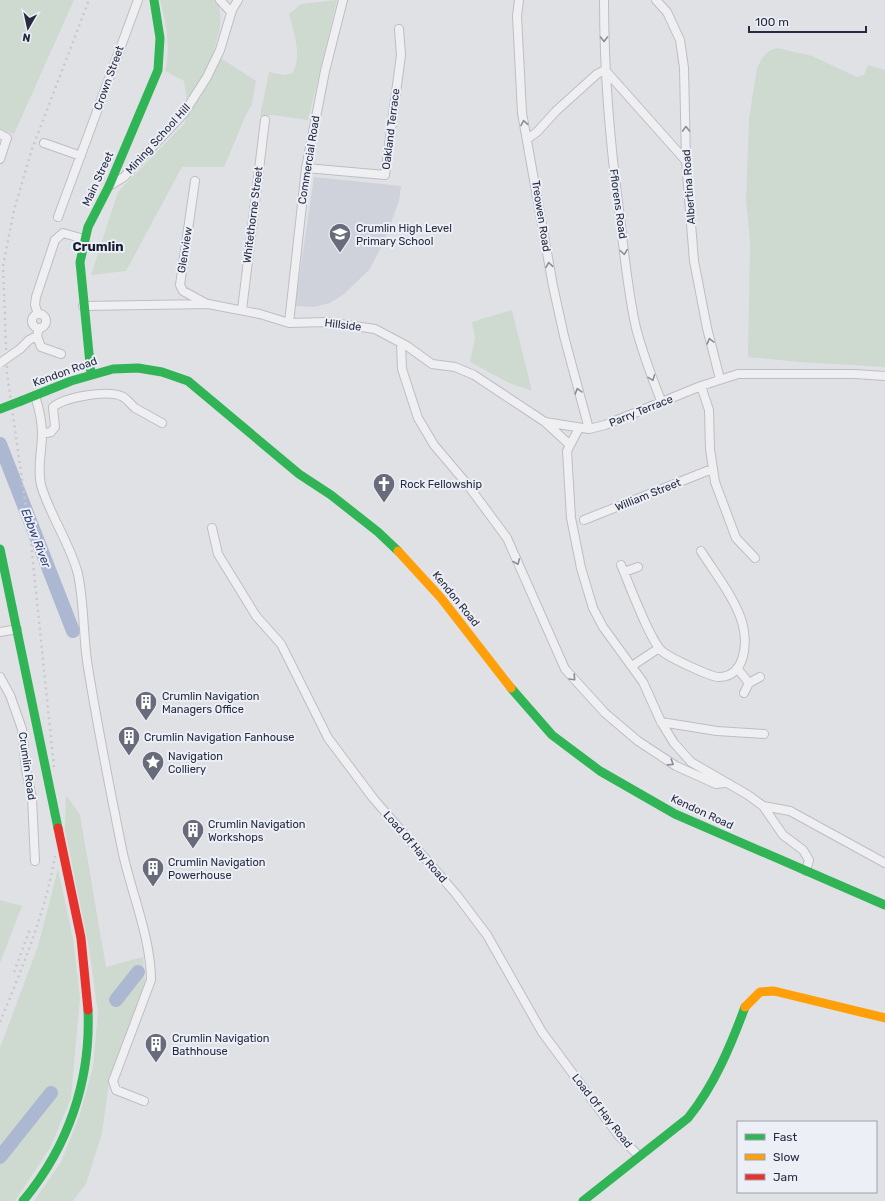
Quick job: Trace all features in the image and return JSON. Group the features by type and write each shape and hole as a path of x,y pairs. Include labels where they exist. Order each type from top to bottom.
{"main road":[{"name":"Main Street","path":"91,374 83,306 80,262 84,239 88,227 110,186 158,70 160,38 154,0"},
{"name":"Kendon Road","path":"0,409 91,374 113,369 138,368 162,372 188,381 299,474 331,495 378,532 408,560 441,598 524,705 552,735 600,771 675,814 885,905"},
{"path":"0,549 76,910 86,975 88,1018 84,1069 76,1107 53,1160 23,1201"},
{"path":"583,1201 638,1156 668,1135 697,1108 733,1039 745,1006 760,992 774,991 885,1018"}],"street":[{"name":"Crown Street","path":"58,217 138,0"},
{"path":"220,0 232,12"},
{"name":"Mining School Hill","path":"110,186 124,177 184,113 207,77 220,50 232,12 238,0"},
{"name":"Commercial Road","path":"289,323 306,168 325,71 343,0"},
{"name":"Treowen Road","path":"519,0 517,16 522,113 552,286 589,429"},
{"name":"Fflorens Road","path":"604,0 605,70 612,158 627,275 636,328 662,403"},
{"name":"Albertina Road","path":"656,0 667,12 680,40 684,68 686,161 694,261 707,328 720,379"},
{"name":"Oakland Terrace","path":"306,168 385,175 401,55 400,29"},
{"path":"527,139 537,132 556,111 597,74 605,70 686,161"},
{"name":"Whitethorne Street","path":"242,310 265,120"},
{"path":"0,134 7,138 0,159"},
{"path":"44,143 81,156"},
{"name":"Glenview","path":"195,181 180,285 183,291 208,304"},
{"path":"0,364 20,349 45,325 46,320 44,316 38,314 35,305 36,297 54,240 63,234 84,239"},
{"name":"Hillside","path":"83,306 208,304 242,310 289,323 326,322 375,329 401,343 432,364 455,367 474,375 545,422 579,428"},
{"path":"38,332 41,347 61,354"},
{"path":"401,343 402,369 418,418 434,445 500,527 507,538 565,669 605,713 638,741 676,766 716,784 725,783"},
{"name":"Parry Terrace","path":"579,428 589,429 605,426 701,386 720,379 748,373 855,374 885,376"},
{"path":"701,386 709,410 714,482 736,538 755,558"},
{"path":"42,434 52,432 55,427 53,407 58,403 67,399 113,393 123,397 134,407 162,423"},
{"path":"35,396 42,434 39,454 41,483 48,506 73,556 81,590 87,659 94,700 123,852 148,947 151,967 151,980 112,1081 116,1090 144,1101"},
{"path":"545,422 570,445"},
{"path":"579,428 566,451 568,480 571,518 581,568 593,608 603,627 643,682 661,722 674,743 691,762 748,795 763,806 783,835 803,850 809,860 806,871"},
{"name":"William Street","path":"584,520 712,469"},
{"name":"Load Of Hay Road","path":"212,528 218,554 256,616 281,644 328,738 373,798 456,894 487,935 542,1032 619,1136 638,1156"},
{"path":"638,567 623,569 648,628 660,648 663,652 706,674 719,677 732,673 744,658 745,639 742,621 732,601 701,551"},
{"path":"0,632 17,629"},
{"path":"632,666 660,648"},
{"path":"737,668 750,683"},
{"name":"Crumlin Road","path":"0,677 10,695 22,729 26,770 32,798 35,861"},
{"path":"744,693 750,683 760,677"},
{"path":"661,722 716,731 764,734"},
{"path":"763,806 790,811 885,863"}],"shaded area":[{"path":"0,0 74,0 14,134 0,129"},
{"path":"160,0 217,0 220,14 220,27 213,53 256,81 252,104 224,167 182,167 126,271 91,275 118,192 185,123 187,100 184,81 165,71 168,44"},
{"path":"337,0 308,120 272,115 260,116 269,72 284,75 293,73 296,66 297,51 289,14 301,4"},
{"path":"777,48 812,56 857,77 864,75 868,65 885,70 885,367 799,362 748,357 750,242 746,200 749,119 757,68 762,58 769,51"},
{"name":"Crumlin High Level Primary School","path":"314,177 401,186 399,201 385,239 370,269 344,294 330,303 314,307 295,306"},
{"path":"512,310 532,391 509,383 470,362 475,338 472,322"},
{"path":"66,795 80,815 106,967 143,957 145,982 109,1083 102,1133 86,1184 73,1201 34,1201 61,1162 79,1117 93,1067 98,1013 89,948 65,830"},
{"path":"58,869 73,939 80,997 71,1098 50,1148 15,1201 0,1201 0,1048 38,946"},
{"path":"0,900 22,906 0,963"}],"waterway":[{"name":"Ebbw River","path":"0,444 73,631"},
{"name":"Ebbw River","path":"116,1000 138,972"},
{"name":"Ebbw River","path":"0,1157 51,1093"}],"railway":[{"path":"54,767 31,543 7,373 3,266 14,210 32,149 89,0"},
{"path":"0,1022 39,920 51,878 55,856"},
{"path":"14,972 30,929"}],"traffic: fast":[{"path":"91,374 80,262 88,227 109,186 158,70 160,38 154,0"},
{"path":"21,401 71,381 113,369 138,368 162,372 188,381 299,474 331,495 378,532 398,551"},
{"path":"0,409 21,401"},
{"path":"0,549 58,828"},
{"path":"511,688 552,735 600,771 675,814 885,905"},
{"path":"583,1201 688,1118 714,1079 728,1050 745,1007"},
{"path":"23,1201 53,1158 74,1112 81,1087 85,1062 88,1036 88,1010"}],"traffic: slow":[{"path":"398,551 441,598 511,688"},
{"path":"745,1007 760,992 774,991 885,1018"}],"traffic: jam":[{"path":"58,828 81,938 88,1010"}],"place":[{"name":"Crumlin High Level Primary School","path":"340,254"},
{"name":"Rock Fellowship","path":"384,504"},
{"name":"Crumlin Navigation Managers Office","path":"146,722"},
{"name":"Crumlin Navigation Fanhouse","path":"129,756"},
{"name":"Navigation Colliery","path":"153,782"},
{"name":"Crumlin Navigation Workshops","path":"193,850"},
{"name":"Crumlin Navigation Powerhouse","path":"153,888"},
{"name":"Crumlin Navigation Bathhouse","path":"156,1064"}],"district":[{"name":"Crumlin","path":"98,246"}]}
